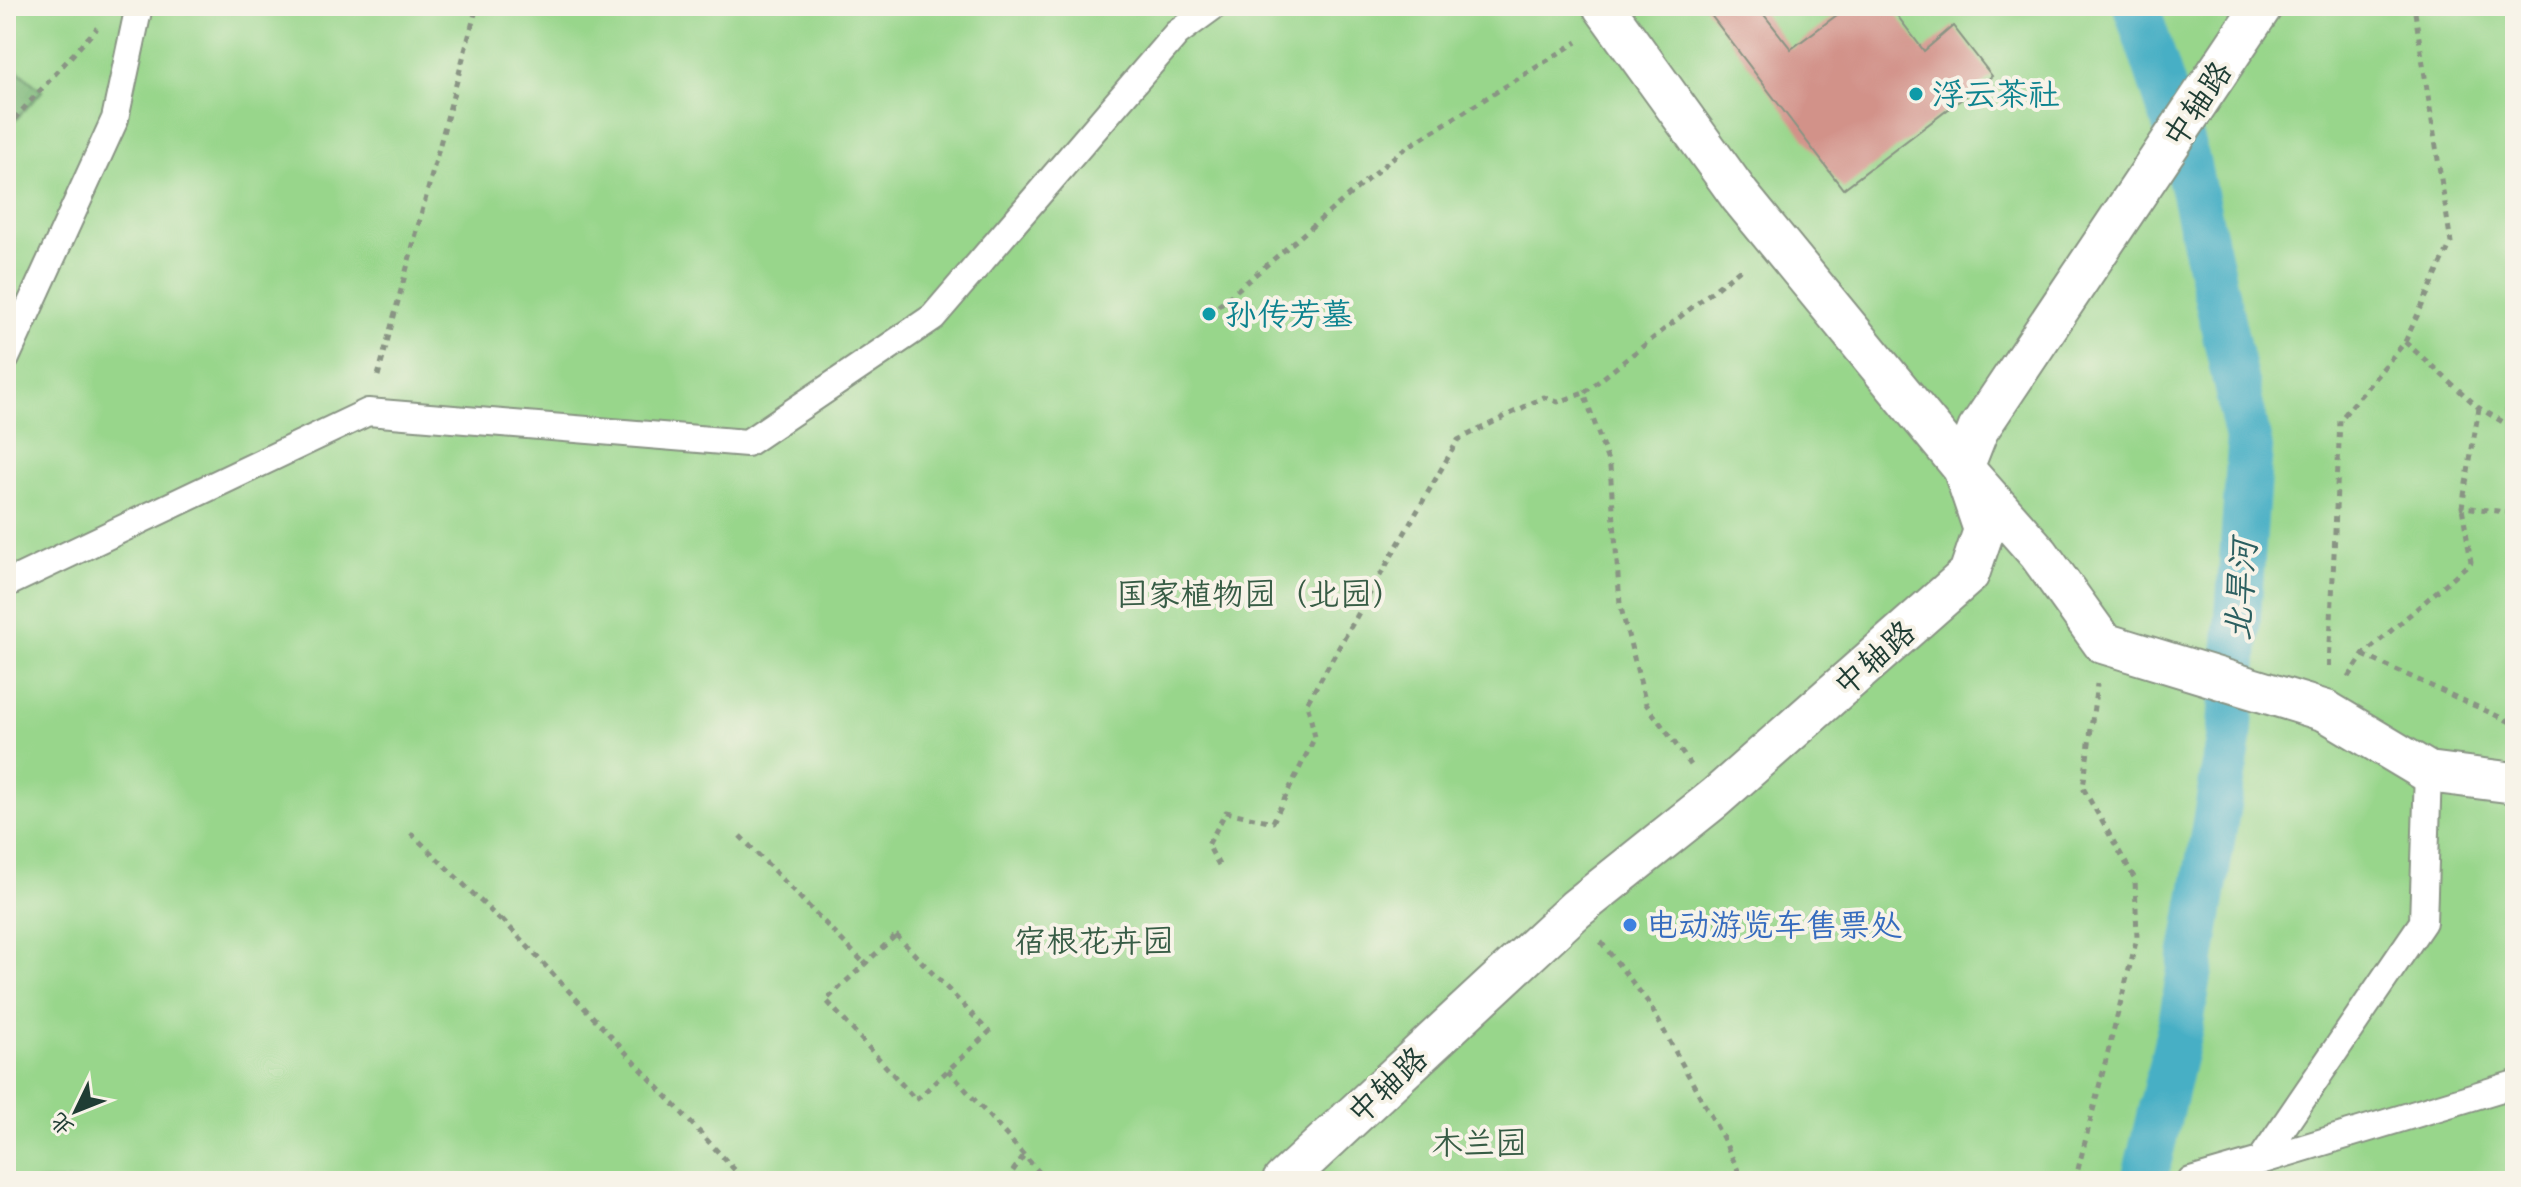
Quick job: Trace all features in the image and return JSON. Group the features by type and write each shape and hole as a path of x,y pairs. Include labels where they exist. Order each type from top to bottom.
{"street":[{"path":"1608,13 1740,196 1963,468 2039,554 2103,643 2326,711 2428,772 2515,783"},
{"name":"中轴路","path":"1283,1181 1576,909 1715,798 1969,574 1984,530 1963,468 1978,430 2253,19"}],"lane":[{"path":"6,358 115,119 139,6"},
{"path":"6,584 368,412 747,443 933,317 1177,33 1214,6"},
{"path":"2260,1161 2423,922 2428,772"},
{"path":"2191,1181 2515,1084"}],"path":[{"path":"368,412 477,6"},
{"path":"2326,711 2340,420 2405,342 2451,243 2414,6"},
{"path":"1209,314 1401,151 1608,13"},
{"path":"6,128 107,17"},
{"path":"1219,865 1208,845 1226,812 1273,822 1315,737 1307,703 1458,440 1544,397 1558,402 1584,393 1776,241"},
{"path":"2405,342 2479,408 2515,429"},
{"path":"1584,393 1610,467 1620,604 1646,704 1715,798"},
{"path":"2326,711 2363,655 2471,562 2462,507 2479,408"},
{"path":"2462,507 2515,513"},
{"path":"2075,1181 2137,938 2135,879 2083,788 2103,643"},
{"path":"2363,655 2515,724"},
{"path":"411,833 502,920 745,1181"},
{"path":"740,836 865,964"},
{"path":"1576,909 1648,1002 1723,1138 1743,1181"},
{"path":"896,935 989,1032 916,1100 826,1000 865,964 896,935"},
{"path":"948,1070 1047,1181"},
{"path":"1006,1181 1024,1155"}],"green space":[{"name":"国家植物园（北园）","path":"6,6 2515,6 2515,1181 6,1181 6,130 42,91 6,61"},
{"path":"6,61 42,91 6,130"}],"building":[{"name":"浮云茶社","path":"1704,6 1757,6 1791,49 1849,6 1890,6 1924,51 1953,26 1992,76 1843,189"}],"waterway":[{"name":"北旱河","path":"2136,6 2186,157 2250,448 2229,740 2181,1023 2144,1181"}],"place":[{"name":"浮云茶社","path":"1916,94"},
{"name":"孙传芳墓","path":"1209,314"},
{"name":"电动游览车售票处","path":"1630,925"}],"park label":[{"name":"宿根花卉园","path":"1094,941"},
{"name":"木兰园","path":"1479,1143"}]}
